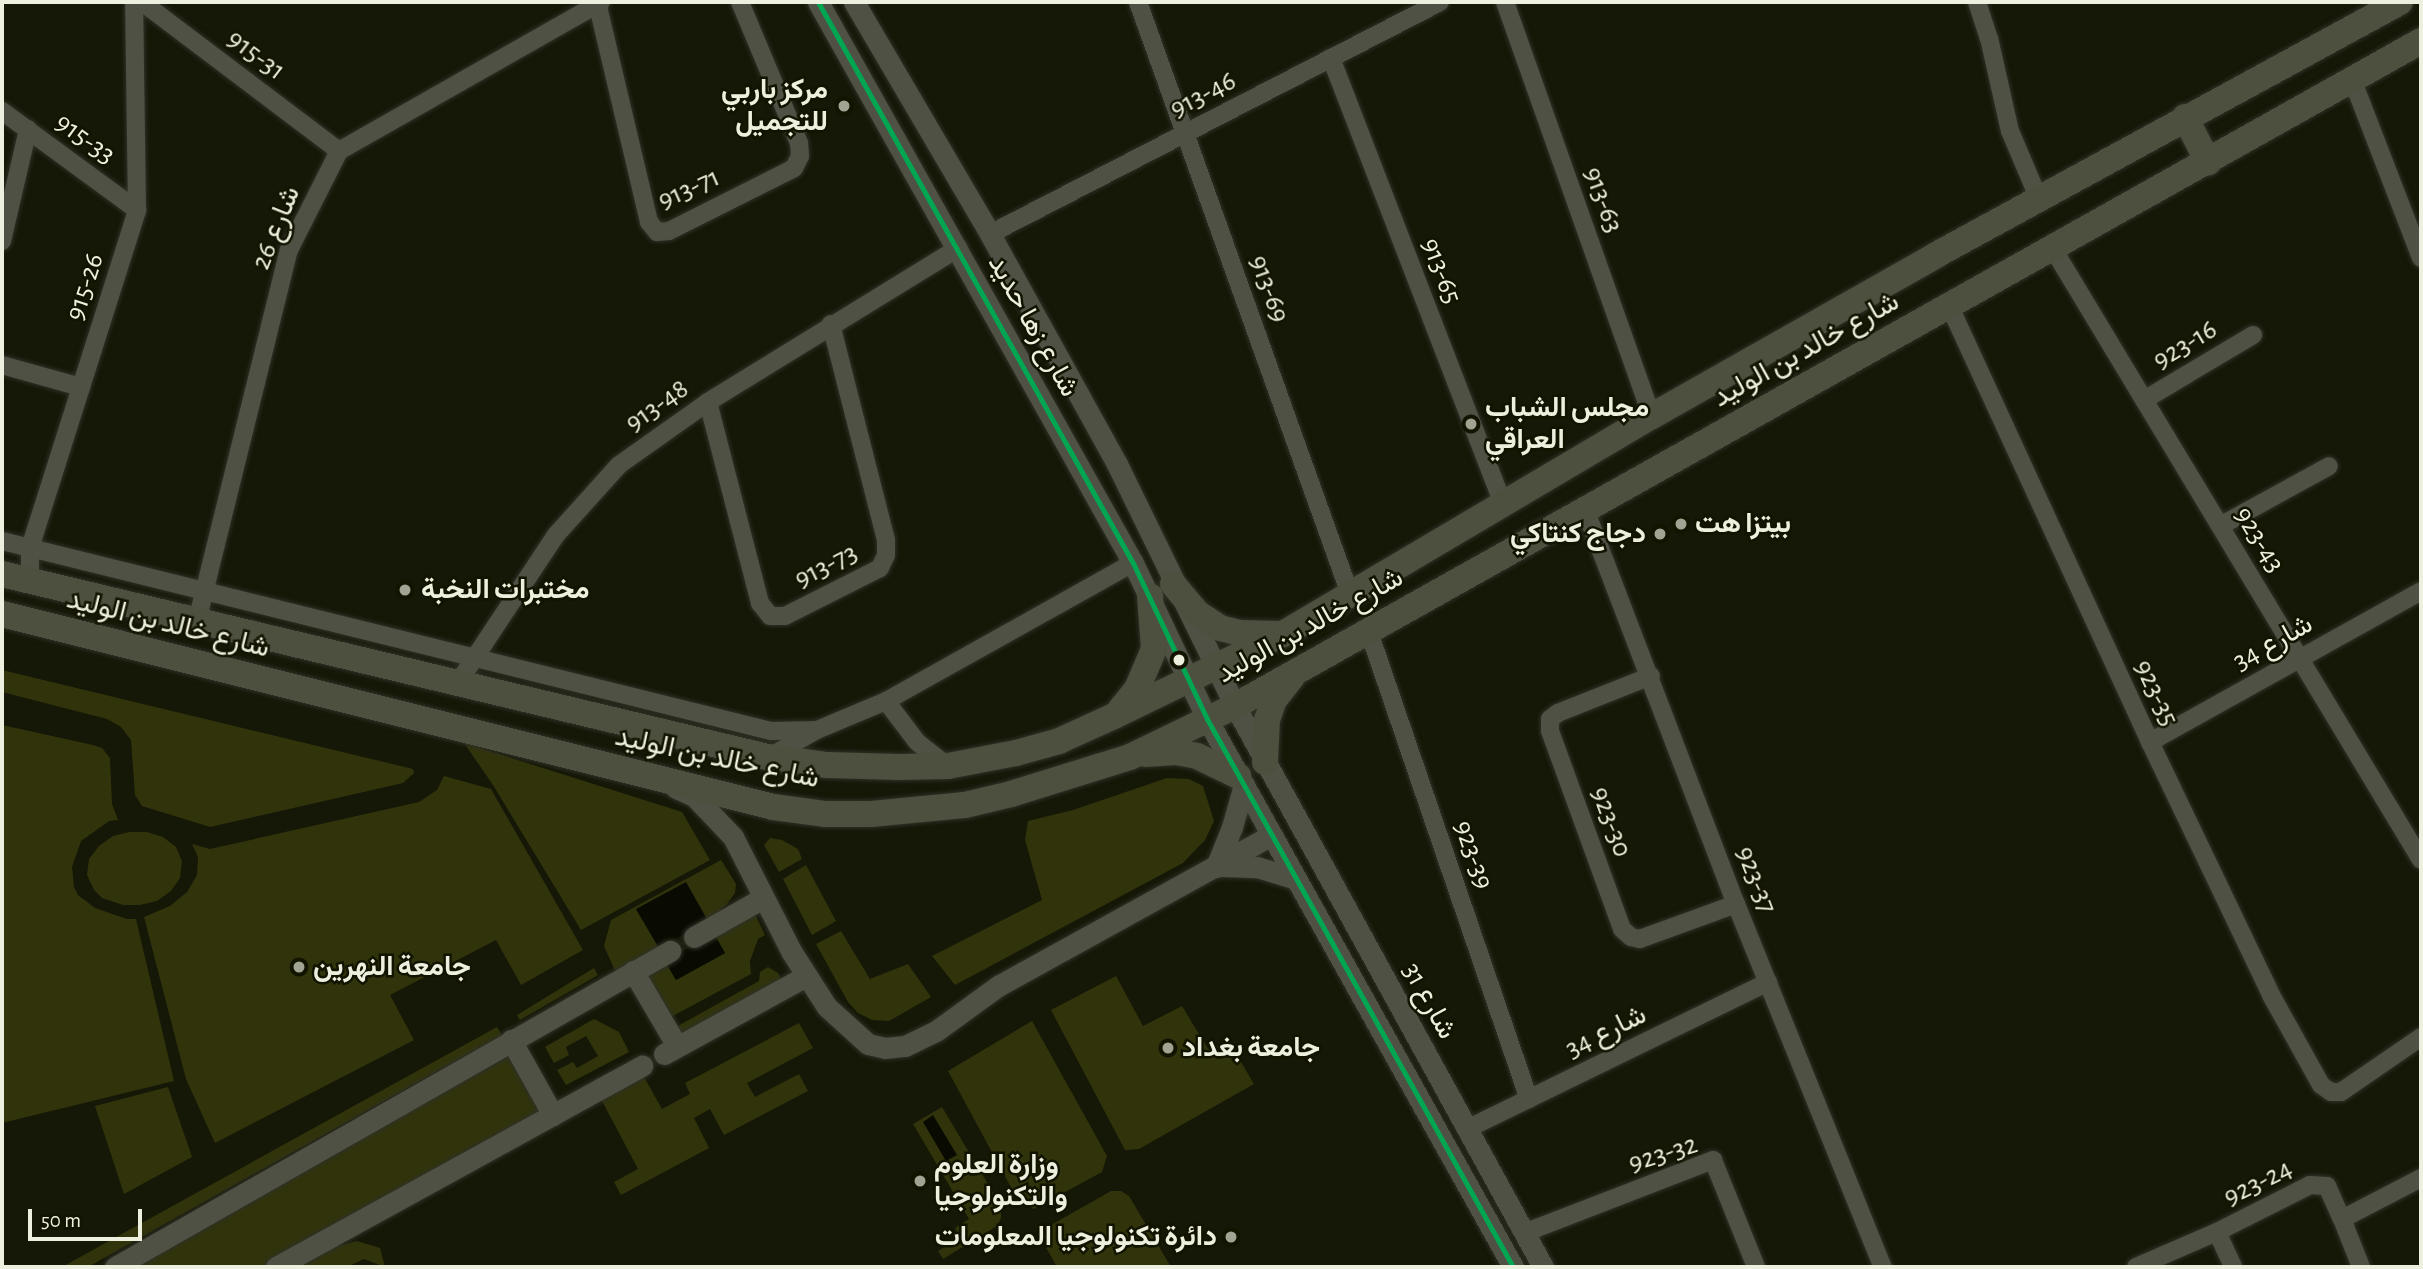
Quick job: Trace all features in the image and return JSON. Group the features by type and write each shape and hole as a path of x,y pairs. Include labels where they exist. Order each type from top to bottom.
{"main road":[{"name":"شارع خالد بن الوليد","path":"2,574 768,757 827,765 948,766 1027,750 1059,741 1114,716 1184,672 1283,635 1652,416 2038,197 2400,2"},
{"name":"شارع خالد بن الوليد","path":"2,614 773,807 825,814 871,814 965,805 1068,778 1130,757 1235,706 1368,629 1950,307 2421,41"},
{"path":"2186,117 2208,162"},
{"path":"1114,716 1147,673 1154,649 1162,590 1220,628 1240,633 1283,635"},
{"path":"1265,762 1264,741 1272,708 1286,683 1300,668"},
{"path":"1130,757 1175,752 1219,764 1241,781"}],"street":[{"name":"915-26","path":"30,581 30,548 137,210 134,2"},
{"name":"915-31","path":"142,2 339,150"},
{"path":"339,150 599,2"},
{"name":"913-71","path":"599,2 649,222 657,232 669,231 794,168 800,156 799,143 740,2"},
{"name":"شارع زها حديد","path":"818,2 1133,563 1162,590 1212,660 1235,706"},
{"name":"شارع زها حديد","path":"854,2 990,234 1117,464 1162,590 1184,672 1207,719"},
{"name":"913-69","path":"1138,2 1350,594"},
{"name":"913-46","path":"990,234 1440,2"},
{"name":"913-63","path":"1505,2 1652,416"},
{"path":"1977,2 2010,131 2038,197"},
{"name":"913-65","path":"1331,58 1503,503"},
{"path":"2352,79 2421,258"},
{"name":"915-33","path":"2,111 137,210"},
{"path":"2,241 28,129"},
{"name":"شارع 26","path":"197,621 202,590 289,250 339,150"},
{"name":"923-43","path":"2052,247 2421,860"},
{"name":"913-48","path":"458,683 556,535 619,465 708,402 958,248"},
{"name":"923-35","path":"1950,307 2150,742 2271,995 2322,1085 2331,1092 2341,1092 2421,1037"},
{"name":"913-73","path":"708,402 760,603 770,616 786,616 880,568 886,555 886,540 831,324"},
{"name":"923-16","path":"2144,400 2253,335"},
{"path":"2,365 81,387"},
{"path":"2220,526 2329,466"},
{"name":"923-37","path":"1585,509 1736,904 1883,1267"},
{"path":"2,541 771,731 817,730"},
{"path":"768,757 817,730 886,701 1133,563"},
{"name":"شارع 34","path":"2150,742 2421,591"},
{"name":"923-39","path":"1368,629 1529,1098"},
{"name":"923-30","path":"1651,676 1558,713 1550,719 1550,731 1622,929 1631,937 1640,939 1736,904"},
{"path":"886,701 917,742 948,766"},
{"name":"شارع 31","path":"1235,706 1543,1267"},
{"name":"شارع 31","path":"1207,719 1513,1267"},
{"path":"645,776 694,796 719,820 744,856 763,898 806,976 839,1021 868,1044 885,1048 905,1046 960,1016 998,986 1271,835"},
{"path":"1216,867 1232,827 1241,781"},
{"path":"1216,867 1257,867 1296,879"},
{"path":"694,937 763,898"},
{"path":"115,1267 670,950"},
{"path":"634,971 671,1050 806,976"},
{"name":"شارع 34","path":"1467,1129 1768,982"},
{"path":"512,1040 553,1115"},
{"path":"276,1267 642,1066"},
{"name":"923-32","path":"1524,1233 1713,1160 1756,1267"},
{"path":"2342,1219 2421,1178"},
{"name":"923-24","path":"2136,1267 2319,1183 2328,1186 2361,1267"},
{"path":"2217,1232 2233,1267"}],"green space":[{"path":"2,670 413,769 414,773 403,783 210,827 142,806 135,795 131,740 121,727 107,719 2,692"},
{"path":"2,725 93,745 102,748 110,758 112,804 118,820 109,821 81,841 72,867 74,887 78,895 95,908 127,919 136,919 174,1081 2,1123"},
{"path":"464,743 682,812 710,860 581,930 493,785"},
{"path":"444,776 491,789 583,950 521,985 496,940 390,995 414,1040 215,1143 186,1079 144,917 170,906 187,892 197,875 198,857 192,844 210,849 419,802 437,790"},
{"path":"1167,778 1189,779 1203,786 1214,821 1205,840 1183,863 955,985 932,956 1042,900 1025,840 1028,821 1073,810"},
{"path":"129,832 147,832 163,837 176,847 182,861 180,878 171,891 157,901 123,905 102,898 94,890 87,875 89,859 99,846 113,836"},
{"path":"770,838 782,840 798,849 802,859 779,872 764,845"},
{"path":"721,860 736,884 735,893 727,904 708,921 636,909 659,948 615,971 604,946 611,920"},
{"path":"806,865 836,921 812,935 783,879"},
{"path":"754,912 765,935 758,939 750,961 751,974 669,1018 646,973 665,961 676,980 725,953 714,934"},
{"path":"841,931 870,979 908,964 931,997 889,1021 872,1020 858,1013 848,1002 816,944"},
{"path":"768,967 778,973 783,983 681,1036 676,1027 759,981 760,972"},
{"path":"594,968 598,975 520,1020 517,1015"},
{"path":"1116,976 1143,1026 1182,1006 1208,1049 1222,1044 1231,1045 1254,1084 1139,1149 1125,1150 1051,1010"},
{"path":"594,1019 619,1032 629,1052 566,1085 557,1070 573,1062 577,1068 598,1056 586,1036 566,1047 569,1055 554,1063 545,1047"},
{"path":"1032,1021 1107,1156 1102,1172 1034,1209 1019,1202 948,1071"},
{"path":"799,1023 813,1048 747,1083 755,1097 799,1074 808,1091 724,1135 710,1109 694,1118 709,1148 621,1195 614,1182 638,1169 601,1099 644,1077 662,1109 690,1094 685,1083"},
{"path":"497,1027 502,1035 88,1267 62,1267"},
{"path":"513,1054 542,1113 262,1267 133,1267"},
{"path":"168,1087 192,1157 124,1194 95,1106"},
{"path":"942,1107 1001,1206 1001,1218 997,1226 943,1259 938,1251 960,1238 955,1228 969,1219 913,1124"},
{"path":"1111,1191 1121,1191 1129,1196 1171,1267 1057,1267 1043,1242 1044,1229"},
{"path":"357,1241 380,1248 385,1267 364,1259 347,1267 298,1267 334,1247"}],"shaded area":[{"path":"686,882 708,921 659,948 636,909"},
{"path":"714,934 725,953 676,980 665,961"},
{"path":"933,1115 957,1155 946,1161 923,1122"}],"transit line":[{"path":"818,2 1133,563 1207,719 1513,1267"}],"place":[{"name":"مركز باربي للتجميل","path":"844,106"},
{"name":"مجلس الشباب العراقي","path":"1471,424"},
{"name":"بيتزا هت","path":"1681,524"},
{"name":"دجاج كنتاكي","path":"1660,534"},
{"name":"مختبرات النخبة","path":"405,590"},
{"name":"جامعة النهرين","path":"299,967"},
{"name":"جامعة بغداد","path":"1168,1048"},
{"name":"وزارة العلوم والتكنولوجيا","path":"920,1181"},
{"name":"دائرة تكنولوجيا المعلومات","path":"1231,1237"}]}
